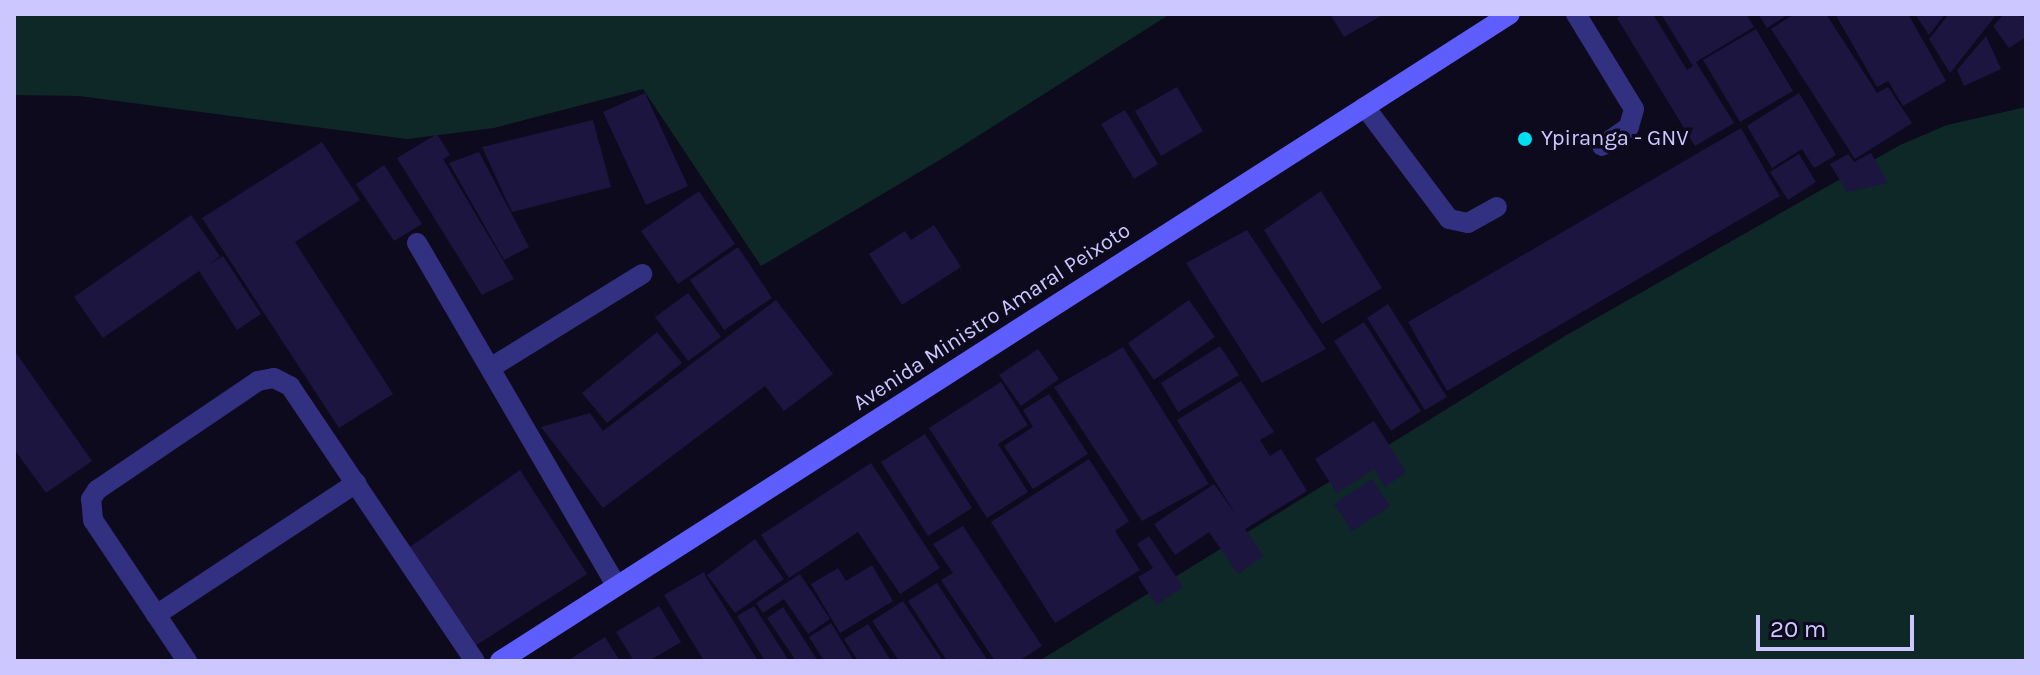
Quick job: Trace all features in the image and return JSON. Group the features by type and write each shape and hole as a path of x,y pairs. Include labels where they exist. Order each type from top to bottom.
{"main road":[{"name":"Avenida Ministro Amaral Peixoto","path":"500,661 1510,14"}],"lane":[{"path":"1576,14 1634,109 1629,127 1602,146"},
{"path":"1365,107 1449,219 1468,223 1497,207"},
{"path":"417,243 617,586"},
{"path":"490,368 642,274"},
{"path":"187,661 93,520 91,499 97,490 258,381 274,378 290,386 475,661"},
{"path":"156,615 356,483"}],"green space":[{"path":"14,14 1170,14 943,158 761,266 643,89 494,128 407,139 79,96 14,95"},
{"path":"2026,107 2026,661 1039,661 1565,336 1900,145 1947,125"}],"building":[{"path":"1330,14 1379,14 1381,16 1344,37"},
{"path":"1623,14 1653,14 1687,70 1693,66 1661,14 1746,14 1754,27 1696,62 1734,123 1695,146 1617,18"},
{"path":"1758,14 1789,14 1767,28"},
{"path":"1794,14 1826,14 1877,93 1888,87 1912,123 1855,159 1771,29"},
{"path":"1835,14 1908,14 1946,81 1903,106 1888,81 1877,87"},
{"path":"1915,14 1945,14 1929,35"},
{"path":"1949,14 1997,14 1950,73 1929,39"},
{"path":"2004,14 2026,17 2026,37 2009,48 1993,26"},
{"path":"1756,29 1793,91 1740,122 1703,60"},
{"path":"1986,36 2001,69 1964,86 1957,70"},
{"path":"1177,87 1203,131 1161,156 1135,111"},
{"path":"645,93 688,186 646,205 603,112"},
{"path":"1799,93 1836,155 1814,168 1802,149 1772,168 1747,126"},
{"path":"1125,110 1158,164 1134,179 1101,124"},
{"path":"593,120 611,187 512,212 482,147"},
{"path":"1741,128 1780,196 1447,391 1408,322"},
{"path":"437,134 450,155 443,159 514,279 482,295 397,158"},
{"path":"322,142 360,200 295,242 393,394 339,428 202,218"},
{"path":"479,152 529,247 504,260 449,163"},
{"path":"1871,153 1888,183 1847,192 1830,164 1848,154 1854,162"},
{"path":"1799,154 1816,182 1788,200 1770,172"},
{"path":"384,165 422,224 394,241 356,184"},
{"path":"699,191 735,244 678,284 641,231"},
{"path":"1321,191 1382,288 1322,324 1264,230"},
{"path":"191,215 220,256 210,264 223,256 261,314 237,330 199,271 103,338 74,297"},
{"path":"934,225 961,267 902,305 869,254 905,231 911,240"},
{"path":"1247,230 1326,349 1262,383 1186,263"},
{"path":"738,247 772,298 724,330 690,280"},
{"path":"688,293 721,337 688,361 655,317"},
{"path":"776,300 833,374 784,411 765,386 603,508 541,427 590,413 603,431"},
{"path":"1189,300 1215,337 1154,380 1128,343"},
{"path":"1388,304 1447,397 1425,410 1367,318"},
{"path":"1364,322 1421,411 1391,431 1334,341"},
{"path":"657,332 682,363 607,423 582,393"},
{"path":"1220,346 1239,375 1178,412 1161,383"},
{"path":"1123,347 1209,484 1142,521 1054,387"},
{"path":"1038,349 1059,379 1021,406 999,375"},
{"path":"14,350 92,461 46,493 14,449"},
{"path":"1241,381 1274,432 1260,440 1270,456 1281,449 1307,491 1245,529 1264,556 1238,574 1209,532 1175,555 1154,524 1214,484 1235,513 1177,420"},
{"path":"1001,382 1028,425 998,444 1028,492 987,518 929,428"},
{"path":"1049,394 1088,454 1033,489 1004,446 1033,427 1023,410"},
{"path":"1374,421 1406,472 1385,487 1374,469 1337,493 1315,459"},
{"path":"925,434 972,508 928,536 881,462"},
{"path":"1089,459 1129,521 1115,531 1140,570 1055,623 991,522"},
{"path":"871,463 940,568 900,594 858,532 789,578 761,535"},
{"path":"520,470 587,574 472,648 407,549"},
{"path":"1372,479 1390,506 1352,531 1334,504"},
{"path":"963,526 1042,646 1019,661 995,661 941,580 953,573 933,544"},
{"path":"1149,536 1183,587 1156,605 1138,577 1153,568 1137,544"},
{"path":"755,539 784,579 735,613 707,575"},
{"path":"872,565 893,601 840,633 811,584 838,568 846,581"},
{"path":"704,572 758,661 704,661 664,595"},
{"path":"800,574 830,619 808,634 784,599 763,613 756,603"},
{"path":"937,583 988,661 947,661 908,601"},
{"path":"903,601 943,661 899,661 872,621"},
{"path":"659,606 681,642 649,661 634,661 616,632"},
{"path":"754,606 789,661 765,661 737,616"},
{"path":"783,607 818,661 796,661 767,618"},
{"path":"831,623 854,661 824,661 809,637"},
{"path":"868,624 891,661 858,661 844,639"},
{"path":"605,637 620,661 567,661"}],"place":[{"name":"Ypiranga - GNV","path":"1525,139"}]}
